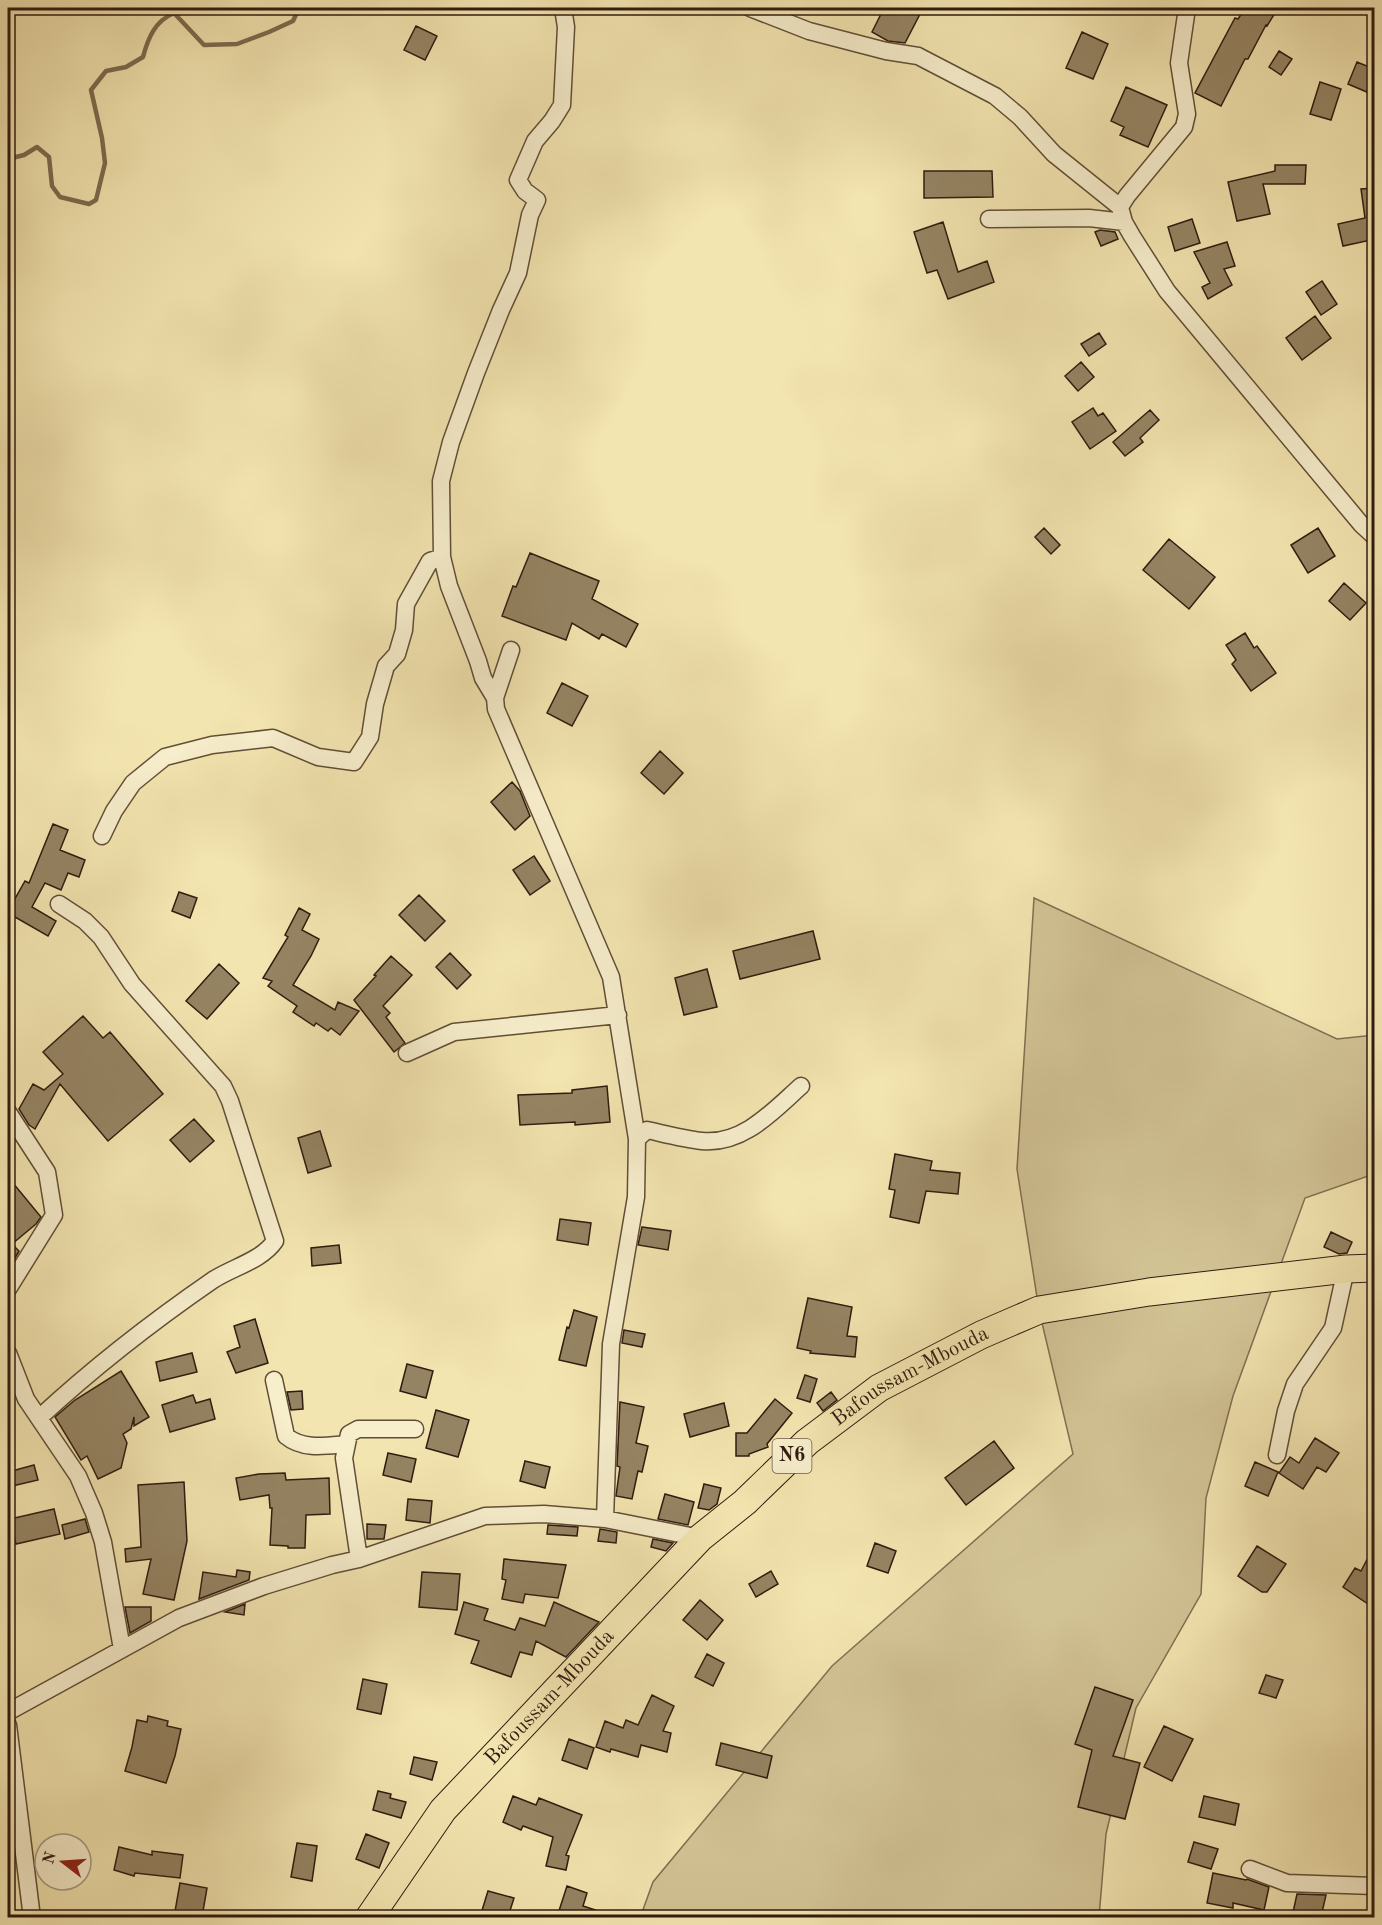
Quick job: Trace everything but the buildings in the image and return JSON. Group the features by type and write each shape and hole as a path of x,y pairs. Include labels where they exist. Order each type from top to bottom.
{"highway":[{"name":"Bafoussam-Mbouda","path":"369,1917 443,1810 700,1538 745,1502 807,1442 879,1388 981,1335 1039,1310 1149,1292 1346,1269 1374,1268"}],"street":[{"path":"495,698 483,678 449,586 442,556 441,481 451,442 476,373 518,273 530,215 537,200 525,191 518,180 535,141 562,105 566,27 563,8"},
{"path":"750,8 809,31 886,51 918,56 995,96 1020,117 1054,154 1122,215 1167,291 1361,524 1374,536"},
{"path":"989,219 1089,218 1122,215 1184,127 1187,114 1179,63 1187,8"},
{"path":"102,836 114,811 133,783 165,757 212,745 273,738 318,758 354,762 370,737 375,705 386,666 397,654 404,630 406,604 430,561 442,556"},
{"path":"511,650 495,698 496,708 611,976 637,1139 636,1197 611,1344 605,1519"},
{"path":"39,1418 82,1378 154,1322 215,1278 268,1250 275,1241 223,1086 132,984 101,937 86,921 59,904"},
{"path":"407,1053 454,1032 618,1015"},
{"path":"637,1139 647,1130 704,1141 733,1138 758,1124 801,1086"},
{"path":"8,1112 47,1172 54,1215 8,1289"},
{"path":"1277,1455 1286,1411 1295,1384 1332,1328 1346,1269"},
{"path":"8,1353 26,1399 78,1476 94,1513 103,1542 122,1649"},
{"path":"274,1380 286,1436 294,1443 313,1447 346,1444"},
{"path":"359,1558 344,1458 349,1434 358,1429 415,1430"},
{"path":"8,1712 178,1618 264,1586 359,1558 485,1516 544,1514 605,1519 700,1538"},
{"path":"8,1725 32,1917"},
{"path":"1250,1869 1287,1883 1374,1886"}],"shaded area":[{"path":"1034,898 1337,1039 1374,1035 1374,1174 1305,1198 1233,1396 1206,1498 1201,1594 1136,1708 1106,1834 1099,1917 640,1918 653,1882 832,1666 1073,1454 1039,1310 1017,1169"}],"waterway":[{"path":"8,159 24,155 37,147 49,157 52,186 60,197 89,204 96,200 105,163 91,90 106,71 126,67 143,57 147,43 157,25 174,13 204,45 237,44 293,21 299,8"}]}
